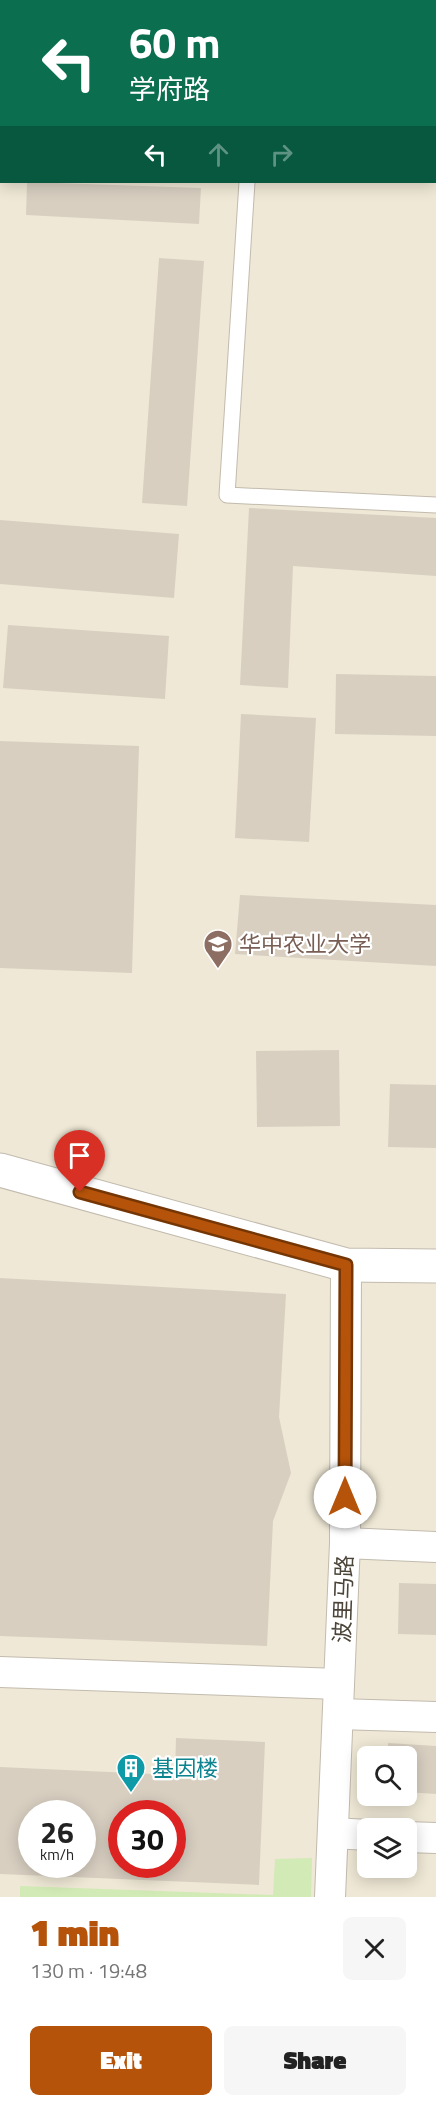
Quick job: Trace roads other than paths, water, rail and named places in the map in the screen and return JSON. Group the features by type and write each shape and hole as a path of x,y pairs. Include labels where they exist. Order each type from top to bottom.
{"street":[{"path":"0,1170 346,1265 436,1266"},
{"name":"波里马路","path":"330,1897 345,1543 346,1265"},
{"path":"345,1543 436,1547"},
{"path":"0,1672 339,1684"},
{"path":"338,1714 436,1717"},
{"path":"333,1833 357,1834"},
{"path":"417,1838 436,1839"}],"lane":[{"path":"248,183 227,495 436,506"}],"place":[{"name":"华中农业大学","path":"218,970"},
{"name":"基因楼","path":"131,1794"}]}
